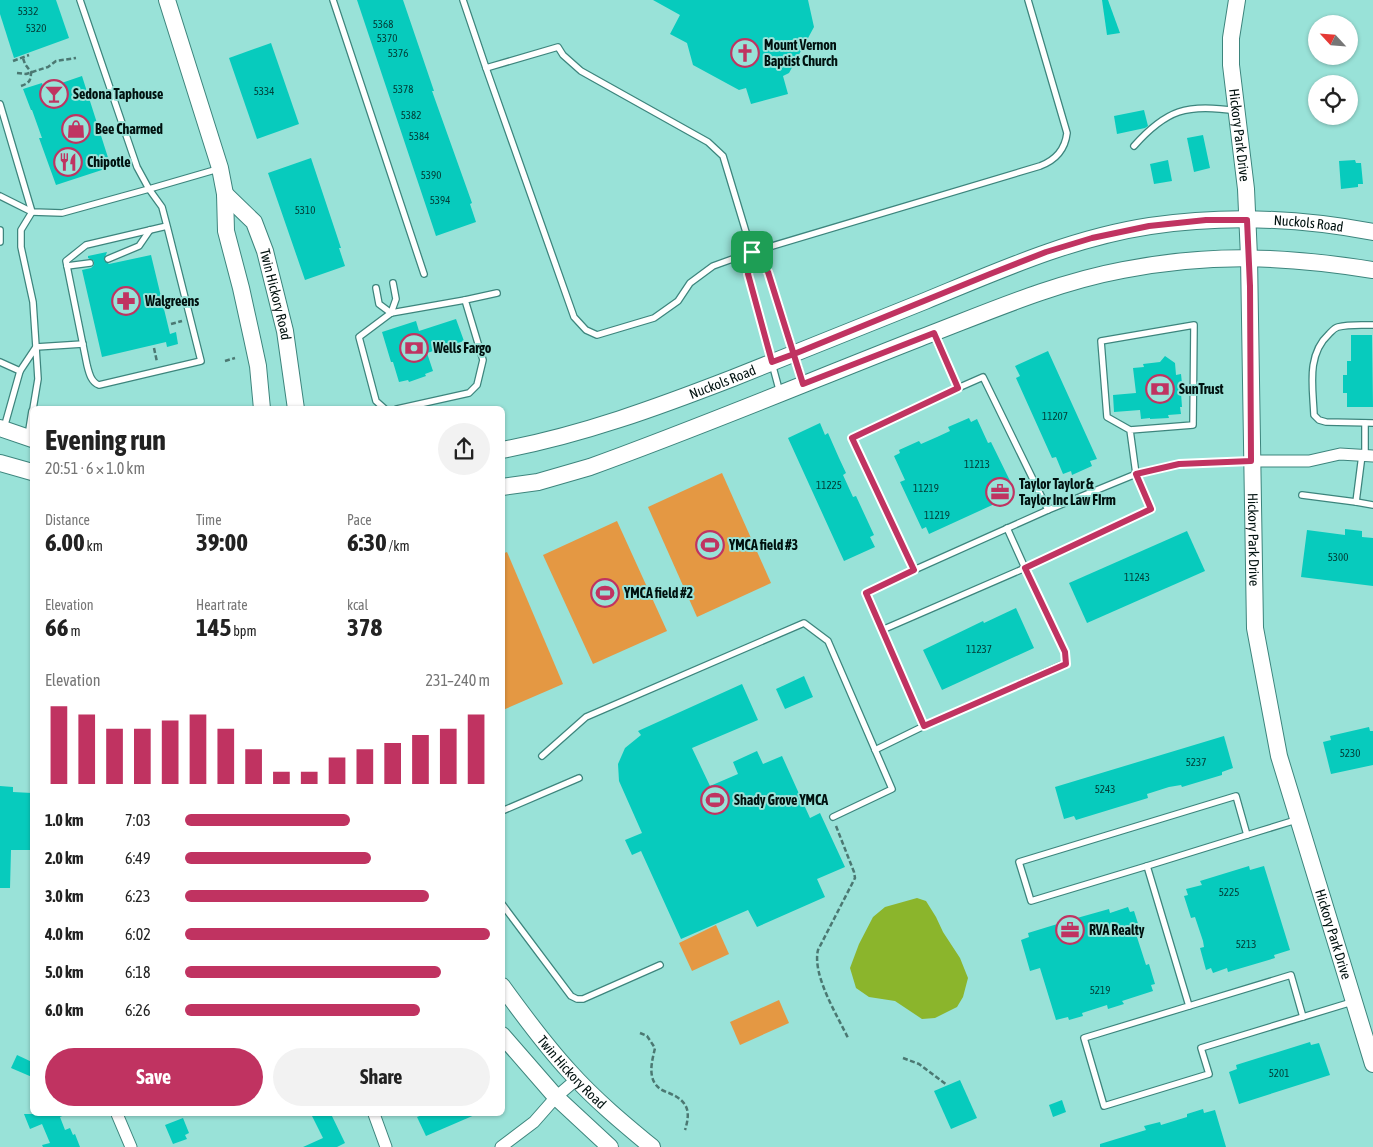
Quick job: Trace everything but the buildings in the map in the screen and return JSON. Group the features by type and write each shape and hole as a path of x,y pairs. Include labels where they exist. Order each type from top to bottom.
{"main road":[{"path":"167,0 220,168 226,194 226,231 249,320 258,366 262,406"},
{"name":"Hickory Park Drive","path":"1237,0 1231,38 1231,65 1246,189 1249,257 1254,628 1279,756 1373,1064"},
{"name":"Twin Hickory Road","path":"226,194 254,222 265,251 285,331 296,406"},
{"name":"Nuckols Road","path":"505,449 609,423 671,402 1046,252 1092,238 1149,226 1206,220 1314,222 1373,232"},
{"path":"505,492 590,467 620,456 1006,305 1091,277 1171,262 1249,257 1287,259 1373,270"},
{"path":"2,429 30,439"},
{"path":"0,463 30,471"},
{"path":"505,487 538,482"},
{"name":"Twin Hickory Road","path":"505,990 518,1009 576,1079 652,1147"},
{"name":"Twin Hickory Road","path":"505,1038 556,1097 610,1147"}],"street":[{"path":"1251,461 1300,462 1340,454 1367,455"},
{"path":"501,1147 534,1122 556,1097 576,1079"},
{"path":"118,1116 131,1147"},
{"path":"375,1116 386,1147"}],"lane":[{"path":"80,0 137,166 148,189 162,207 168,226 201,361 99,385 94,383 89,373 66,261 86,244 168,226"},
{"path":"333,0 424,274"},
{"path":"463,0 574,317 586,330 597,335 654,318 678,301 690,282 713,266 752,252 1040,166 1058,156 1066,143 1067,133 1028,0"},
{"path":"486,68 558,46 563,55 581,71 708,142 723,156 752,252 768,272 803,384"},
{"path":"0,104 32,212 21,230 21,247 33,302 38,379 34,406"},
{"path":"1134,146 1150,128 1175,112 1218,108 1236,111"},
{"path":"0,196 32,212 62,213 220,168"},
{"path":"0,230 0,242"},
{"path":"108,259 139,246 150,230"},
{"path":"752,252 748,274 780,393"},
{"path":"67,266 90,263"},
{"path":"391,313 396,299 393,283"},
{"path":"376,288 379,304 391,313"},
{"path":"381,406 376,401 359,337 391,313 497,293"},
{"path":"410,406 469,392 477,385 483,360 465,300"},
{"path":"1194,325 1193,426 1130,430 1107,417 1101,341 1194,325"},
{"path":"1373,325 1353,325 1336,328 1324,338 1316,351 1313,367 1314,415 1319,420 1326,422 1373,423"},
{"path":"934,333 958,388"},
{"path":"36,347 83,344"},
{"path":"2,429 20,371 36,347"},
{"path":"0,362 20,371"},
{"path":"914,570 852,438 958,388 983,377 1048,510"},
{"path":"1356,502 1367,455 1365,424"},
{"path":"882,630 1025,568 1151,509 1136,474 1130,430"},
{"path":"924,726 866,593 1007,528 1136,474 1179,464 1251,461"},
{"path":"1302,496 1373,504"},
{"path":"875,750 924,726 1066,664 1065,652 1007,528"},
{"path":"542,756 586,717 804,624 828,641 892,789 833,817"},
{"path":"505,810 579,778"},
{"path":"1248,835 1236,796 1019,862 1031,901 1248,835 1298,819"},
{"path":"1147,866 1189,1006"},
{"path":"505,908 571,996 576,999 583,999 660,965"},
{"path":"1303,1016 1291,975 1084,1038 1104,1106 1209,1074 1201,1048 1354,1001"}],"path":[{"path":"13,61 29,55"},
{"path":"21,86 31,79 31,72 23,58"},
{"path":"17,73 31,72 56,61 76,58"},
{"path":"225,361 235,358"},
{"path":"833,817 848,854 855,878 815,959 821,980 848,1038"},
{"path":"640,1032 647,1036 656,1048 651,1074 659,1088 679,1097 687,1106 689,1118 685,1130"},
{"path":"903,1058 919,1064 947,1085"}],"shaded area":[{"name":"YMCA field #3","path":"722,473 771,583 697,617 648,507"},
{"name":"YMCA field #2","path":"617,521 667,631 593,664 543,555"},
{"path":"507,552 563,684 505,709 505,553"},
{"path":"917,898 926,901 960,958 968,978 963,997 957,1007 935,1018 922,1019 895,1001 869,997 856,988 850,968 859,944 873,917 885,907"},
{"path":"716,925 729,954 692,971 679,943"},
{"path":"779,1000 789,1023 740,1045 730,1022"}],"place":[{"name":"Mount Vernon Baptist Church","path":"745,53"},
{"name":"Sedona Taphouse","path":"54,94"},
{"name":"Bee Charmed","path":"76,129"},
{"name":"Chipotle","path":"68,162"},
{"name":"Walgreens","path":"126,301"},
{"name":"Wells Fargo","path":"414,348"},
{"name":"SunTrust","path":"1160,389"},
{"name":"Taylor Taylor & Taylor Inc Law FIrm","path":"1000,492"},
{"name":"YMCA field #3","path":"710,545"},
{"name":"YMCA field #2","path":"605,593"},
{"name":"Shady Grove YMCA","path":"715,800"},
{"name":"RVA Realty","path":"1070,930"}],"route":[{"path":"752,252 748,274 772,362 794,354 1046,252 1092,238 1149,226 1206,220 1247,220 1250,286 1251,461 1179,464 1136,474 1151,509 1025,568 1065,652 1066,664 924,726 866,593 914,570 852,438 958,388 934,333 803,384 794,354 787,334 768,272 752,252"}]}
